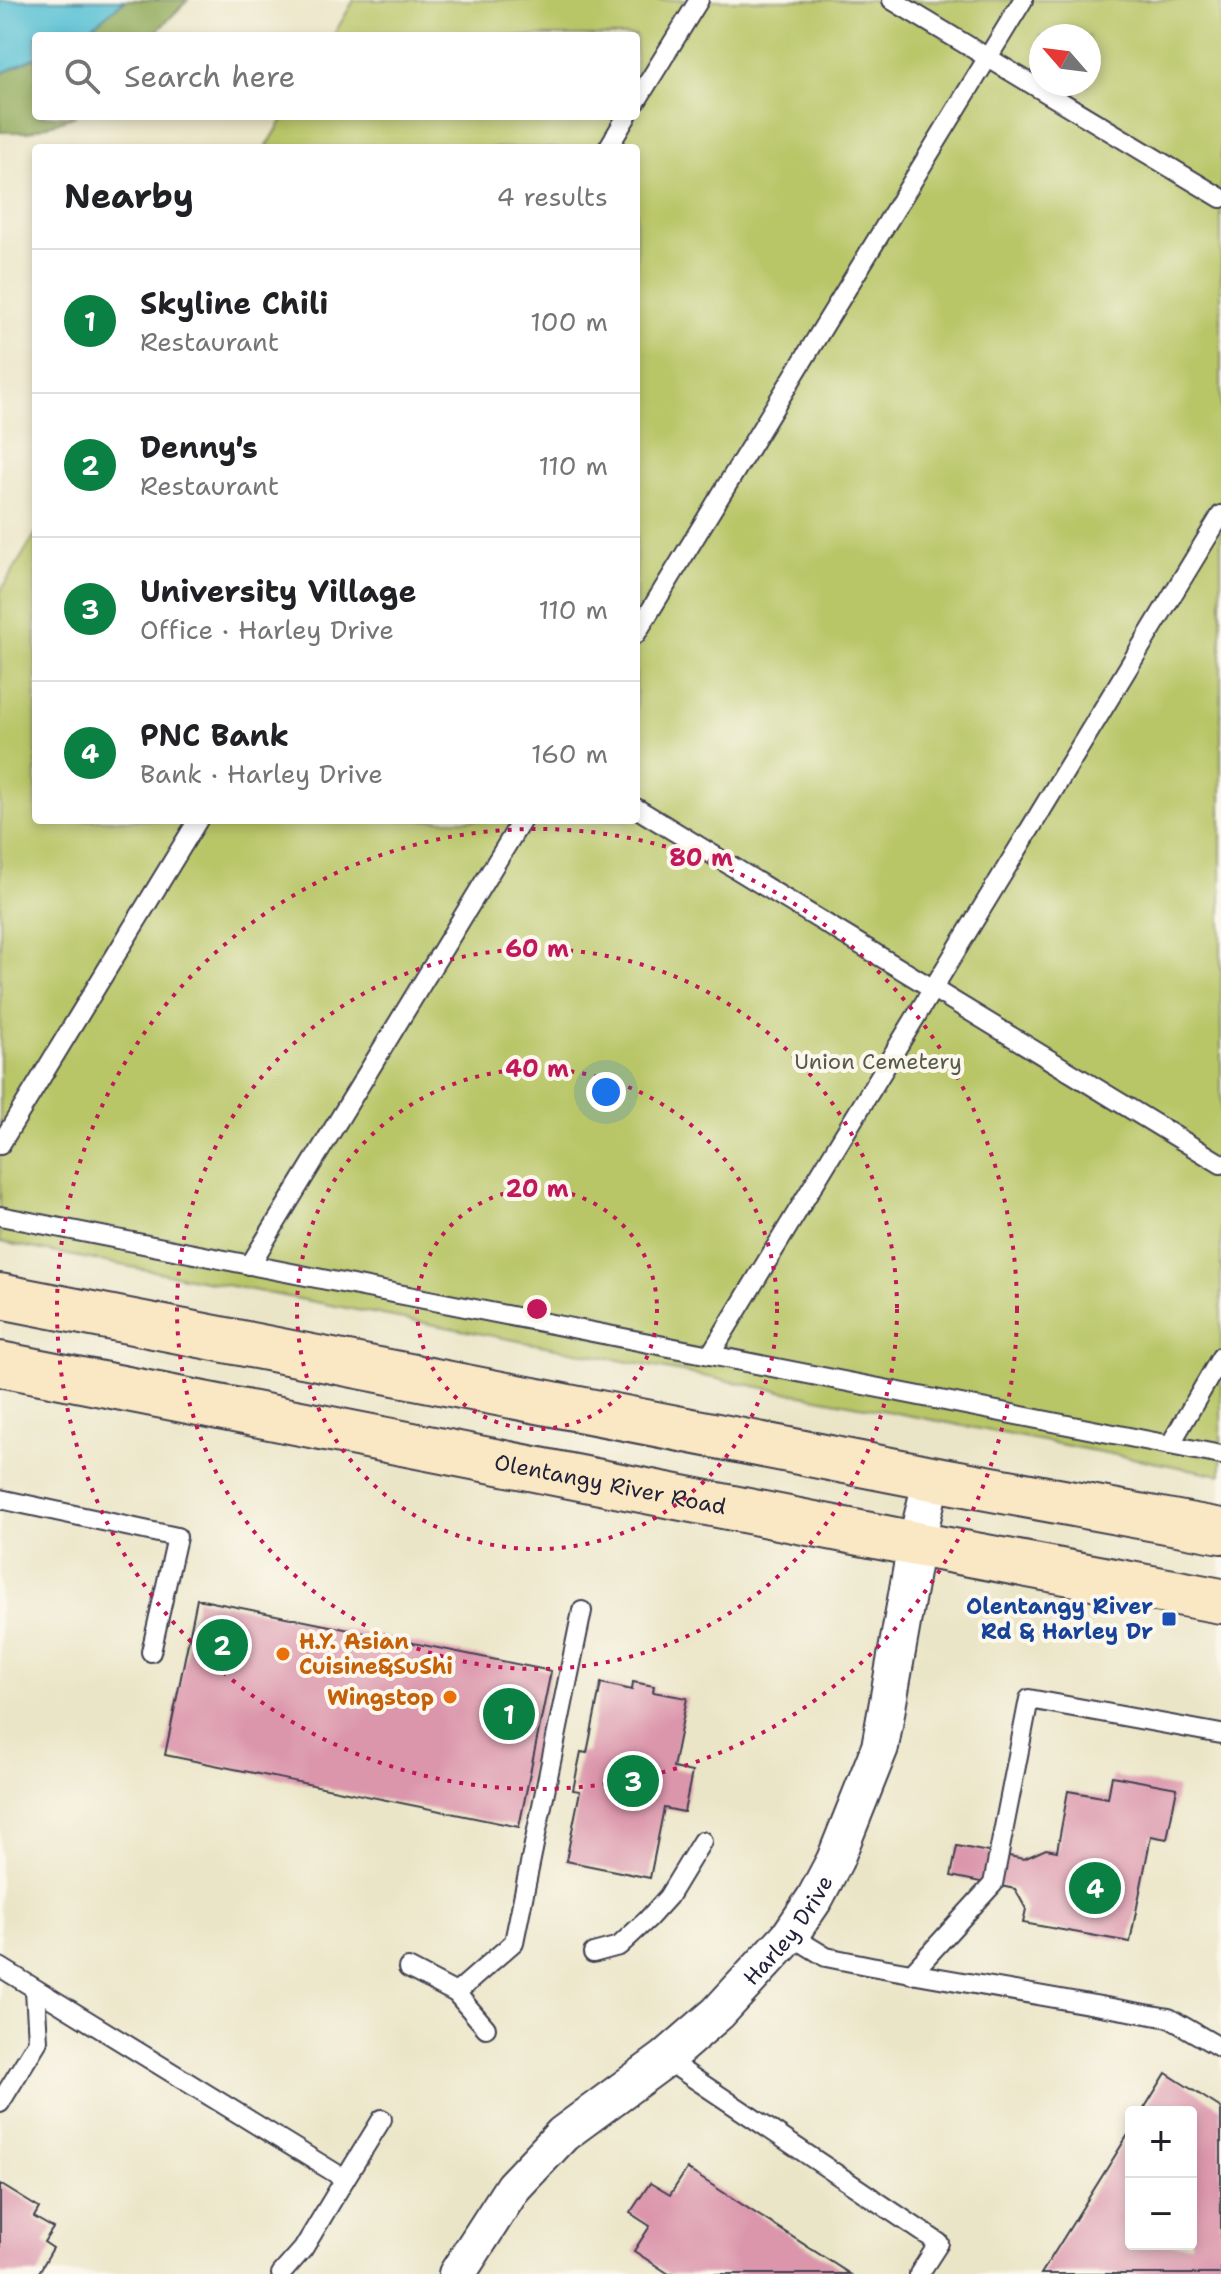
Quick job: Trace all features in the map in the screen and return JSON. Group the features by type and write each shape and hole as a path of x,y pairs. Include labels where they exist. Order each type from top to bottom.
{"main road":[{"path":"0,1296 932,1478 1221,1531"},
{"name":"Olentangy River Road","path":"0,1364 1221,1601"}],"street":[{"name":"Harley Drive","path":"457,2274 513,2187 563,2134 665,2059 718,2013 790,1935 815,1898 835,1860 880,1747 916,1544 932,1478"}],"lane":[{"path":"640,96 699,0"},
{"path":"892,0 1221,198"},
{"path":"640,627 1023,0"},
{"path":"610,144 625,120"},
{"path":"710,1355 1221,515"},
{"path":"640,810 1221,1164"},
{"path":"0,1145 196,824"},
{"path":"250,1265 520,824"},
{"path":"0,1216 1221,1455"},
{"path":"1170,1445 1221,1357"},
{"path":"0,1499 177,1537 151,1652"},
{"path":"456,1993 514,1942 582,1611"},
{"path":"911,1974 993,1884 1029,1699 1221,1734"},
{"path":"593,1953 619,1946 648,1919 668,1897 702,1841"},
{"path":"790,1935 826,1957 1169,2018 1221,2048"},
{"path":"0,1967 345,2179"},
{"path":"408,1968 456,1993 486,2028"},
{"path":"0,2103 38,2041 35,1990"},
{"path":"665,2059 939,2243 919,2274"},
{"path":"281,2274 303,2249 382,2119"}],"green space":[{"path":"125,0 188,0 156,32 85,32"},
{"name":"Union Cemetery","path":"354,0 1221,0 1221,1475 0,1242 0,592 32,540 32,824 640,824 640,144 268,144 283,120 640,120 640,32 335,32"},
{"path":"32,59 32,120 64,120 28,132 0,132 0,74"}],"water":[{"path":"0,0 125,0 85,32 32,32 32,59 0,74"}],"building":[{"path":"197,1599 551,1671 519,1827 165,1755"},
{"path":"633,1682 654,1686 653,1692 687,1698 673,1768 692,1772 684,1812 664,1808 650,1878 566,1861 580,1791 573,1790 581,1752 587,1753 601,1683 632,1690"},
{"path":"1112,1776 1177,1788 1167,1839 1151,1836 1130,1942 1023,1923 1026,1909 1015,1889 951,1876 957,1846 1024,1859 1046,1849 1057,1851 1068,1791 1108,1798"},
{"path":"1166,2073 1221,2108 1221,2274 1041,2274 1125,2140 1125,2250 1197,2250 1197,2106 1146,2106"},
{"path":"687,2169 850,2274 669,2274 634,2251 650,2226 630,2213 650,2183 670,2195"},
{"path":"0,2184 39,2208 34,2217 53,2228 44,2242 53,2248 38,2274 0,2274"}],"place":[{"name":"Olentangy River Rd & Harley Dr","path":"1169,1619"},
{"name":"Denny's","path":"222,1645"},
{"name":"H.Y. Asian Cuisine&SuShi","path":"283,1654"},
{"name":"Wingstop","path":"450,1697"},
{"name":"Skyline Chili","path":"509,1714"},
{"name":"University Village","path":"633,1781"},
{"name":"PNC Bank","path":"1095,1888"}]}
